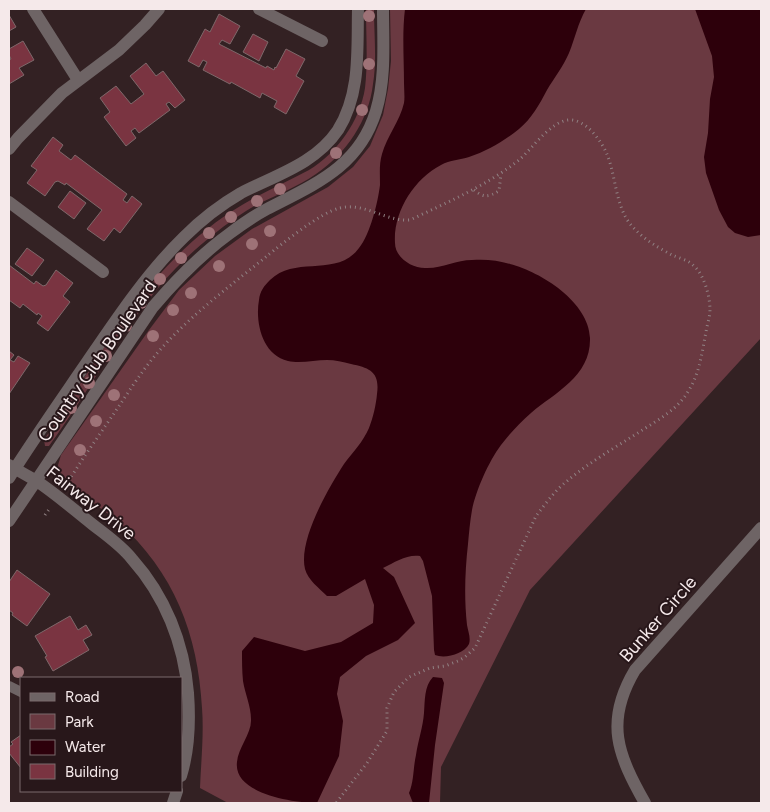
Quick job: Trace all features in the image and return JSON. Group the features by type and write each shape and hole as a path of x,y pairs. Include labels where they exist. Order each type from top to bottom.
{"street":[{"path":"33,9 78,80"},
{"path":"9,149 62,93 130,40 159,9"},
{"path":"259,9 322,42"},
{"name":"Country Club Boulevard","path":"11,470 140,287 184,236 238,195 296,167 316,154 328,143 346,116 352,100 356,80 358,9"},
{"name":"Country Club Boulevard","path":"9,521 153,307 177,278 229,234 265,210 323,180 355,152 376,112 382,87 383,9"},
{"path":"9,202 104,272"},
{"name":"Fairway Drive","path":"11,470 36,481 116,542 132,558 164,606 177,636 186,671 189,713 182,771"},
{"name":"Bunker Circle","path":"645,803 624,764 619,746 618,718 624,692 635,670 761,528"}],"path":[{"path":"65,486 158,351 189,320 274,250 324,215 340,208 356,208 372,211 401,221 410,220 474,190 501,174 558,124 569,120 582,122 596,138 606,153 624,215 656,247 692,264 700,274 705,285 710,310 695,378 689,391 680,403 565,482 551,497 536,516 475,648 458,661 445,666 430,668 409,678 394,692 388,708 387,731 368,763 336,803"},
{"path":"474,190 482,196 488,196 499,190 501,174"},
{"path":"45,516 50,508"}],"green space":[{"path":"366,9 374,9 375,56 373,84 367,110 346,146 327,166 308,179 246,211 227,224 176,268 141,310 65,424 49,446 45,446 44,440 122,321 177,256 233,210 319,163 329,155 346,135 358,112 365,88 367,58"},
{"path":"390,9 761,9 761,338 530,590 441,767 440,803 228,803 200,788 203,728 200,681 195,655 180,606 168,583 138,541 104,511 59,480 58,465 61,455 179,290 215,256 252,229 328,187 353,167 370,146 383,115 388,89 391,61"}],"water":[{"path":"405,9 586,9 567,58 528,120 519,129 495,145 469,157 444,163 422,179 407,198 402,208 395,231 395,243 398,253 405,261 420,268 437,267 466,260 496,261 522,268 549,281 561,290 581,312 588,325 589,351 585,363 570,382 531,413 504,441 492,459 480,485 472,510 466,564 465,605 470,637 467,648 454,655 435,655 432,596 420,556 406,557 383,568 394,577 415,623 398,640 366,656 340,677 337,694 343,721 339,756 317,803 307,803 281,798 254,789 238,773 238,757 251,724 250,709 243,681 242,651 254,637 305,651 341,642 373,623 374,605 365,579 336,596 327,596 309,577 305,569 304,557 310,529 323,500 344,464 367,433 372,420 378,387 372,372 358,366 330,360 293,362 279,358 266,345 262,336 258,318 259,300 264,287 280,273 292,269 339,262 350,257 359,248 367,235 379,192 382,154 404,103 403,37"},
{"path":"695,9 761,9 761,235 748,237 735,233 728,227 719,210 706,173 704,157 714,77 712,56"},
{"path":"433,677 442,678 444,683 429,803 413,803 409,793 423,724 426,689"}],"building":[{"path":"219,14 240,26 230,44 222,40 219,44 266,68 267,66 274,70 286,49 305,59 296,76 304,81 286,114 274,107 277,101 262,93 260,98 231,82 230,84 203,70 207,62 203,60 199,67 188,61 205,29 210,32"},
{"path":"9,15 16,27 9,31"},
{"path":"253,34 268,42 259,61 243,52"},
{"path":"23,41 34,60 19,68 24,75 9,84 9,60 11,59 9,49"},
{"path":"146,63 156,76 163,71 185,100 175,108 169,102 166,104 170,110 139,133 135,128 131,131 136,138 126,146 104,117 110,112 100,98 116,86 131,104 144,94 130,76"},
{"path":"53,137 63,145 59,151 71,160 75,155 127,194 123,200 127,203 132,196 142,204 120,233 114,228 104,241 87,229 102,210 66,183 65,185 58,181 55,182 45,196 27,183 37,170 31,166"},
{"path":"70,191 86,203 74,219 58,207"},
{"path":"27,248 44,260 32,276 15,264"},
{"path":"9,265 34,284 36,281 43,286 46,285 56,270 73,283 63,296 70,302 48,331 37,323 42,316 38,313 37,315 23,304 20,308 9,300"},
{"path":"9,351 14,355 10,360 14,362 18,356 30,363 9,394"},
{"path":"17,570 50,594 27,626 12,615 13,613 9,610 9,582"},
{"path":"70,616 78,630 86,625 92,635 83,640 89,650 53,671 45,657 47,656 35,636"},
{"path":"20,736 20,767 9,753 9,747 13,744 11,742"}]}
